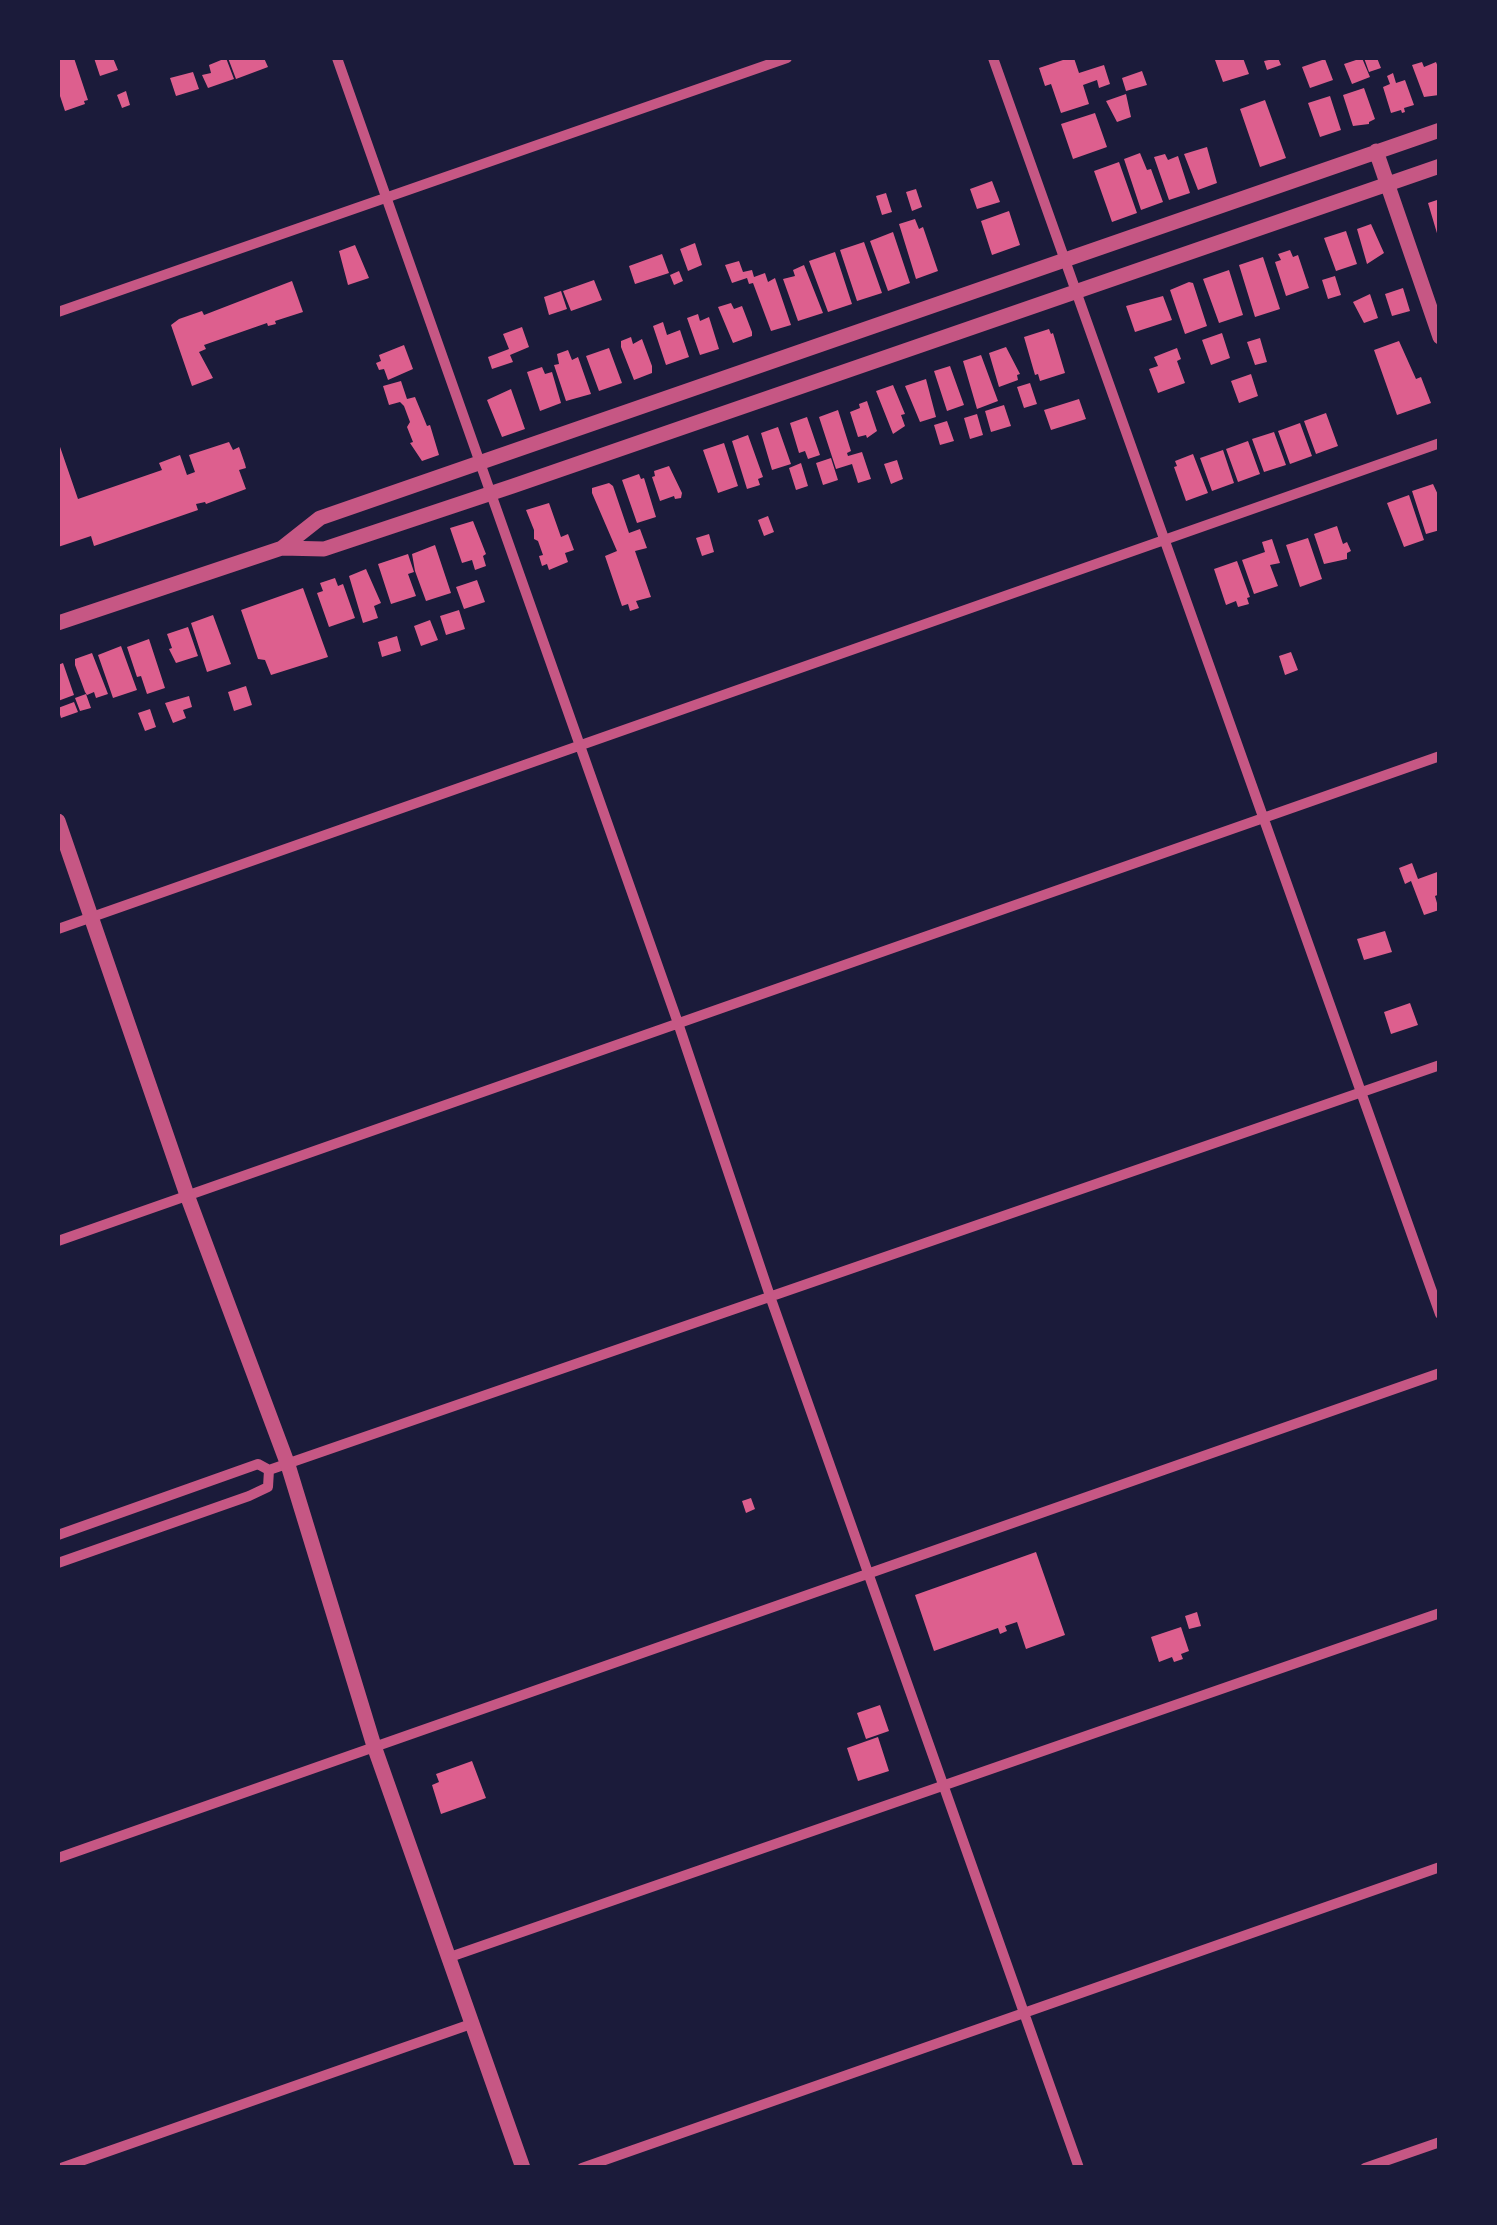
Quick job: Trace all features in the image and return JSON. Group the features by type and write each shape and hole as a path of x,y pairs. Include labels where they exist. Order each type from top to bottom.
{"street":[{"path":"338,58 1079,2168"},
{"path":"58,312 786,58"},
{"path":"993,58 1440,1314"},
{"path":"58,623 282,548 320,518 1440,130"},
{"path":"1376,151 1440,337"},
{"path":"282,548 324,549 491,494 1440,166"},
{"path":"58,930 1440,444"},
{"path":"58,1240 1440,756"},
{"path":"58,821 187,1195 288,1465 374,1746 523,2168"},
{"path":"58,1534 258,1464 269,1470 288,1465 1440,1065"},
{"path":"58,1858 1440,1373"},
{"path":"58,1563 268,1488 269,1470"},
{"path":"450,1957 1440,1613"},
{"path":"582,2168 1440,1867"},
{"path":"60,2168 472,2024"},
{"path":"1365,2168 1440,2142"}],"building":[{"path":"58,58 74,58 88,100 65,111 58,90"},
{"path":"94,58 113,58 118,70 100,76"},
{"path":"226,58 234,79 208,88 202,75 211,73 209,65"},
{"path":"228,58 264,58 268,67 236,79"},
{"path":"1074,58 1079,73 1104,65 1110,84 1099,88 1097,80 1083,85 1089,104 1061,113 1051,84 1045,86 1039,68"},
{"path":"1243,58 1249,74 1223,82 1215,60"},
{"path":"1278,58 1281,65 1267,70 1264,61"},
{"path":"1362,58 1370,77 1352,84 1344,64"},
{"path":"1364,58 1377,58 1381,68 1369,72"},
{"path":"1325,59 1333,80 1310,88 1302,67"},
{"path":"1422,62 1424,67 1436,62 1440,72 1439,95 1424,97 1412,65"},
{"path":"1142,71 1147,85 1126,91 1122,78"},
{"path":"193,72 199,89 176,96 170,78"},
{"path":"1393,73 1396,83 1405,80 1414,105 1404,108 1402,113 1391,113 1383,87 1390,84 1387,76"},
{"path":"1364,88 1375,119 1353,126 1343,95"},
{"path":"126,91 130,105 122,108 117,95"},
{"path":"1126,94 1131,117 1117,122 1106,101"},
{"path":"1330,96 1341,130 1320,137 1308,103"},
{"path":"1265,100 1286,158 1260,167 1240,109"},
{"path":"1095,113 1107,147 1073,159 1061,124"},
{"path":"1207,147 1217,183 1198,190 1184,154"},
{"path":"1140,153 1147,170 1151,169 1163,202 1141,210 1124,159"},
{"path":"1165,154 1168,160 1178,156 1190,193 1169,200 1154,157"},
{"path":"1119,162 1137,213 1112,222 1094,171"},
{"path":"992,181 1000,202 977,209 970,189"},
{"path":"916,189 922,207 912,211 906,192"},
{"path":"886,193 892,212 882,215 876,196"},
{"path":"1440,199 1440,240 1439,240 1428,203"},
{"path":"1009,211 1020,245 992,255 981,221"},
{"path":"915,219 919,229 923,227 938,271 916,279 899,224"},
{"path":"1371,224 1384,253 1367,264 1357,229"},
{"path":"1346,231 1357,264 1336,271 1324,238"},
{"path":"893,232 910,283 888,291 870,241"},
{"path":"864,242 882,293 857,301 840,250"},
{"path":"695,243 702,265 688,271 680,249"},
{"path":"355,245 369,278 348,285 339,251"},
{"path":"1290,250 1293,257 1298,255 1309,288 1286,296 1275,262 1281,260 1278,254"},
{"path":"835,252 852,304 828,312 809,261"},
{"path":"662,254 669,273 635,284 629,266"},
{"path":"1263,257 1280,309 1255,317 1239,265"},
{"path":"739,261 743,272 752,270 754,277 765,273 768,282 775,278 791,325 771,331 753,283 749,284 747,278 732,283 725,265"},
{"path":"804,265 823,313 798,321 783,279 795,276 793,270"},
{"path":"1229,270 1243,315 1219,323 1203,279"},
{"path":"679,271 683,281 674,285 670,275"},
{"path":"1335,276 1341,295 1328,299 1322,280"},
{"path":"594,280 602,300 571,311 563,291"},
{"path":"292,281 303,312 204,345 206,349 199,352 213,378 192,386 171,325"},
{"path":"1193,283 1207,326 1185,334 1170,290"},
{"path":"1403,288 1410,311 1392,316 1385,294"},
{"path":"561,291 567,309 549,315 544,297"},
{"path":"1370,294 1378,318 1364,323 1353,302"},
{"path":"1163,296 1172,320 1135,332 1126,306"},
{"path":"731,303 734,309 742,306 752,332 752,336 733,343 718,307"},
{"path":"698,314 700,321 709,317 719,349 700,355 687,318"},
{"path":"663,322 667,335 680,330 689,357 666,365 653,326"},
{"path":"522,327 529,347 510,355 513,362 492,369 488,357 509,349 503,334"},
{"path":"1049,329 1065,373 1040,381 1024,337"},
{"path":"1222,333 1230,358 1211,365 1202,340"},
{"path":"631,337 633,344 642,339 652,366 652,373 634,380 621,347 621,341"},
{"path":"1260,338 1267,362 1255,365 1247,342"},
{"path":"1399,341 1416,379 1421,377 1431,403 1397,415 1374,350"},
{"path":"404,345 413,369 388,380 384,369 379,370 376,363 381,361 379,355"},
{"path":"1006,347 1020,374 1018,380 999,387 989,353"},
{"path":"609,348 622,383 599,391 586,356"},
{"path":"1177,348 1185,383 1158,393 1149,369 1158,366 1154,357"},
{"path":"568,350 572,360 578,357 591,394 566,401 554,365 559,364 557,354"},
{"path":"981,355 998,401 977,409 963,361"},
{"path":"950,366 964,405 947,411 934,371"},
{"path":"542,367 545,374 552,372 561,403 540,411 527,372"},
{"path":"1251,374 1258,396 1239,403 1231,381"},
{"path":"926,379 936,417 920,422 905,386"},
{"path":"401,381 407,399 415,397 427,426 430,425 439,455 422,461 410,443 410,422 404,406 400,402 389,405 383,386"},
{"path":"1030,383 1037,404 1024,408 1017,387"},
{"path":"893,385 905,414 901,415 905,426 893,434 876,391"},
{"path":"511,389 525,429 502,437 487,400"},
{"path":"1079,399 1086,419 1051,430 1044,410"},
{"path":"867,401 877,431 867,438 858,437 850,412"},
{"path":"1004,405 1011,426 991,432 985,411"},
{"path":"838,410 851,451 848,456 862,452 871,479 858,483 852,464 836,469 819,417"},
{"path":"1326,413 1338,446 1316,454 1304,421"},
{"path":"977,414 983,435 970,439 964,418"},
{"path":"807,417 820,455 808,459 805,451 799,453 790,423"},
{"path":"947,421 954,441 940,445 934,425"},
{"path":"1300,423 1312,456 1290,464 1278,431"},
{"path":"778,427 791,464 772,470 761,433"},
{"path":"1274,432 1286,465 1264,472 1252,439"},
{"path":"748,435 763,477 758,479 760,485 747,489 732,441"},
{"path":"58,441 78,499 162,470 159,463 180,455 187,475 195,472 189,455 229,442 233,450 239,447 246,468 239,470 246,489 196,504 198,510 94,546 91,536 58,547"},
{"path":"1248,441 1260,474 1238,482 1226,449"},
{"path":"724,443 738,486 718,493 703,450"},
{"path":"1223,450 1234,483 1212,491 1200,458"},
{"path":"1193,454 1208,493 1186,501 1174,467 1175,461"},
{"path":"831,458 838,480 823,485 816,463"},
{"path":"897,460 903,479 891,484 884,464"},
{"path":"801,463 808,486 796,490 789,468"},
{"path":"669,466 681,498 660,501 652,477 654,471"},
{"path":"639,474 644,478 656,517 637,523 622,480"},
{"path":"609,483 629,533 640,529 647,548 635,551 651,597 636,601 639,608 630,611 628,604 622,606 605,556 617,551 592,493 592,488"},
{"path":"1433,484 1440,499 1440,530 1426,534 1412,491"},
{"path":"1409,495 1424,540 1404,547 1387,503"},
{"path":"549,503 561,537 568,534 574,550 565,553 568,562 549,570 547,564 542,566 539,556 543,555 526,510"},
{"path":"768,516 774,532 764,536 758,520"},
{"path":"473,521 486,554 486,566 475,570 472,560 462,563 450,528"},
{"path":"1337,526 1343,544 1347,542 1351,551 1347,559 1324,564 1314,534"},
{"path":"709,534 714,552 702,556 696,538"},
{"path":"1308,538 1322,579 1300,587 1286,545"},
{"path":"1272,539 1280,563 1270,565 1278,586 1254,594 1242,560 1265,552 1262,542"},
{"path":"435,545 451,593 426,601 412,554"},
{"path":"408,554 414,572 408,574 416,596 391,604 378,564"},
{"path":"1237,561 1250,597 1249,604 1238,607 1236,601 1226,605 1214,569"},
{"path":"366,569 381,603 374,606 378,618 363,623 349,576"},
{"path":"335,578 338,586 343,584 355,618 329,627 317,593 323,591 320,583"},
{"path":"477,580 485,602 464,609 456,587"},
{"path":"303,588 328,657 271,675 265,660 258,659 241,610"},
{"path":"459,610 465,629 446,635 440,616"},
{"path":"213,615 231,664 207,672 191,623"},
{"path":"430,620 438,640 421,646 414,626"},
{"path":"188,627 198,656 176,663 167,634"},
{"path":"397,636 401,651 382,657 378,642"},
{"path":"149,639 165,688 147,694 127,647"},
{"path":"121,646 137,690 113,698 98,655"},
{"path":"1291,652 1298,670 1285,675 1279,656"},
{"path":"92,653 108,694 96,698 94,692 85,692 75,665 75,659"},
{"path":"63,663 74,695 58,701 58,665"},
{"path":"246,686 252,705 234,711 228,692"},
{"path":"86,694 91,708 80,711 75,698"},
{"path":"189,696 192,707 183,710 186,718 173,723 165,703"},
{"path":"74,702 78,712 61,718 58,708"},
{"path":"150,709 156,727 145,731 138,713"},
{"path":"1412,863 1418,879 1440,871 1440,894 1435,896 1439,910 1424,915 1411,881 1405,884 1399,868"},
{"path":"1385,931 1392,952 1364,960 1357,939"},
{"path":"1410,1003 1418,1025 1391,1034 1384,1012"},
{"path":"751,1498 755,1509 746,1513 742,1501"},
{"path":"1036,1552 1065,1635 1026,1649 1017,1622 1005,1626 1007,1631 1000,1634 998,1628 934,1651 915,1595"},
{"path":"1197,1612 1201,1626 1189,1629 1185,1616"},
{"path":"1181,1627 1189,1651 1181,1654 1183,1659 1174,1662 1172,1657 1159,1662 1151,1637"},
{"path":"880,1705 889,1731 866,1739 857,1713"},
{"path":"878,1737 889,1771 858,1781 847,1748"},
{"path":"472,1761 486,1798 441,1814 432,1785 439,1782 436,1774"}]}
